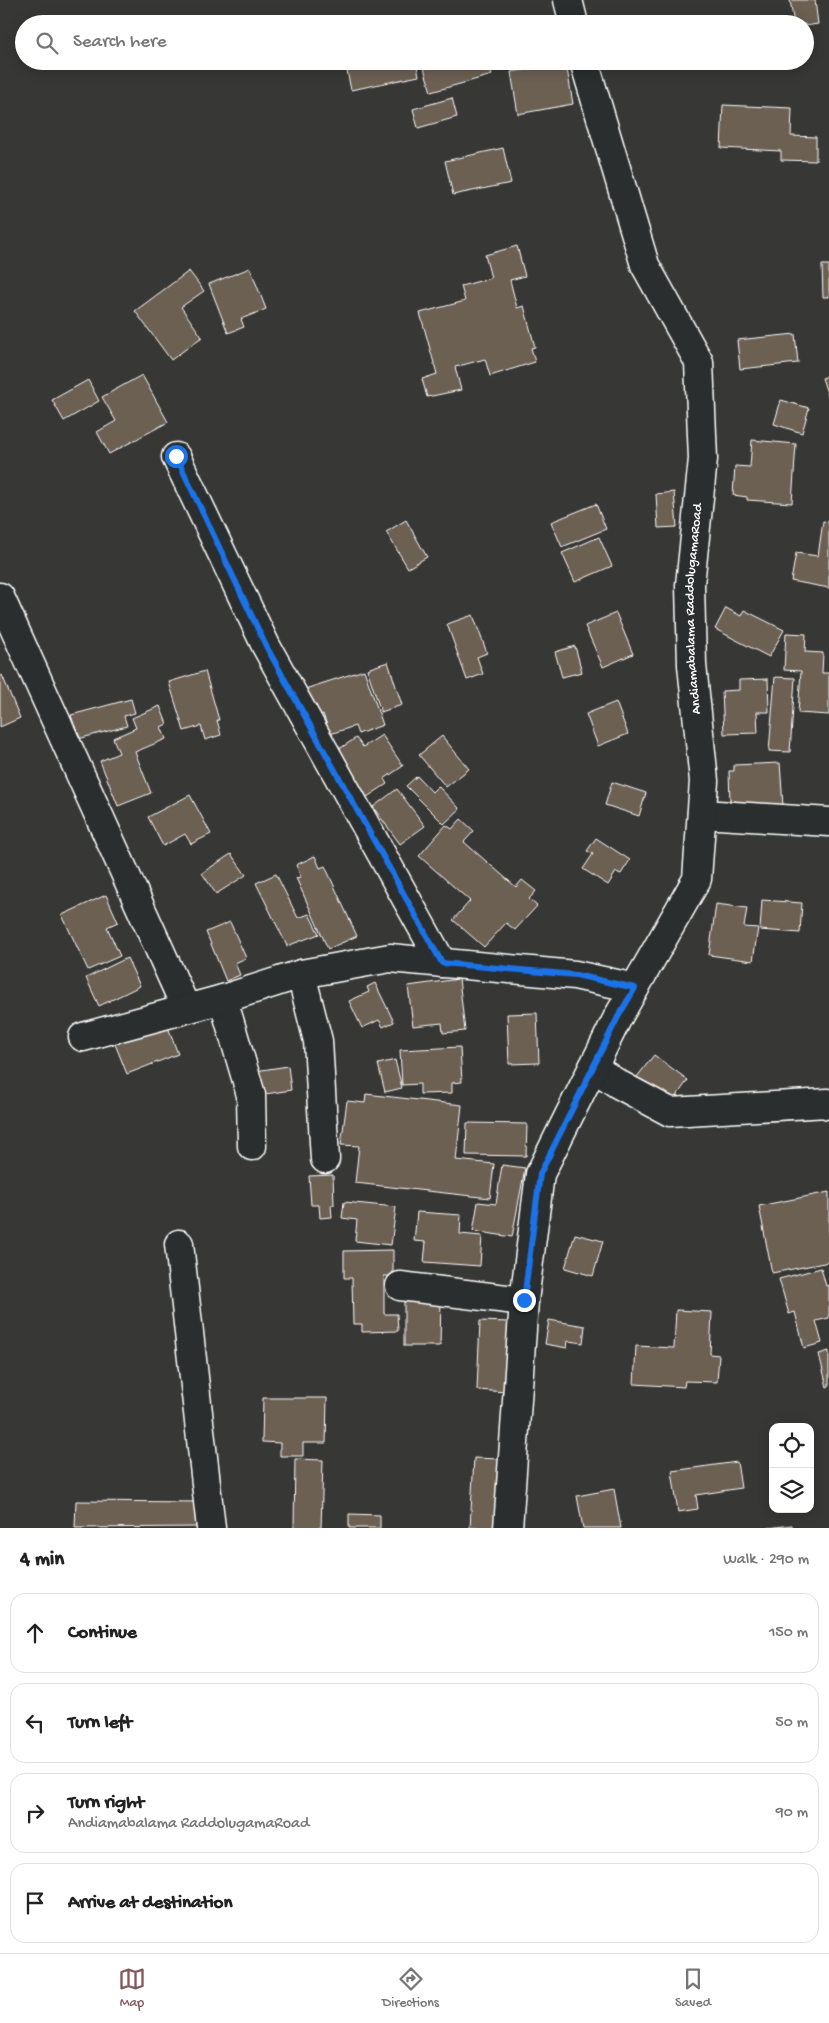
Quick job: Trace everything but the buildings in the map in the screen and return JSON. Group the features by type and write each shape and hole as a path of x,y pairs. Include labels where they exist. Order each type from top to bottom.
{"street":[{"path":"568,0 572,15"},
{"name":"Andiamabalama RaddolugamaRoad","path":"508,1528 524,1300 540,1174 618,1017 697,879 704,781 692,666 690,585 703,459 699,362 645,265 587,70"},
{"path":"176,456 266,646 442,963"},
{"path":"0,597 186,1008"},
{"path":"702,814 829,822"},
{"path":"83,1037 223,999 301,974 390,958 576,975 635,988"},
{"path":"301,974 318,1041 325,1159"},
{"path":"223,999 251,1095 252,1146"},
{"path":"593,1067 618,1084 670,1112 828,1103 829,1105"},
{"path":"179,1244 211,1528"},
{"path":"400,1286 524,1300"}],"route":[{"path":"176,456 266,646 442,963 576,975 635,988 618,1017 540,1174 524,1300"}]}
